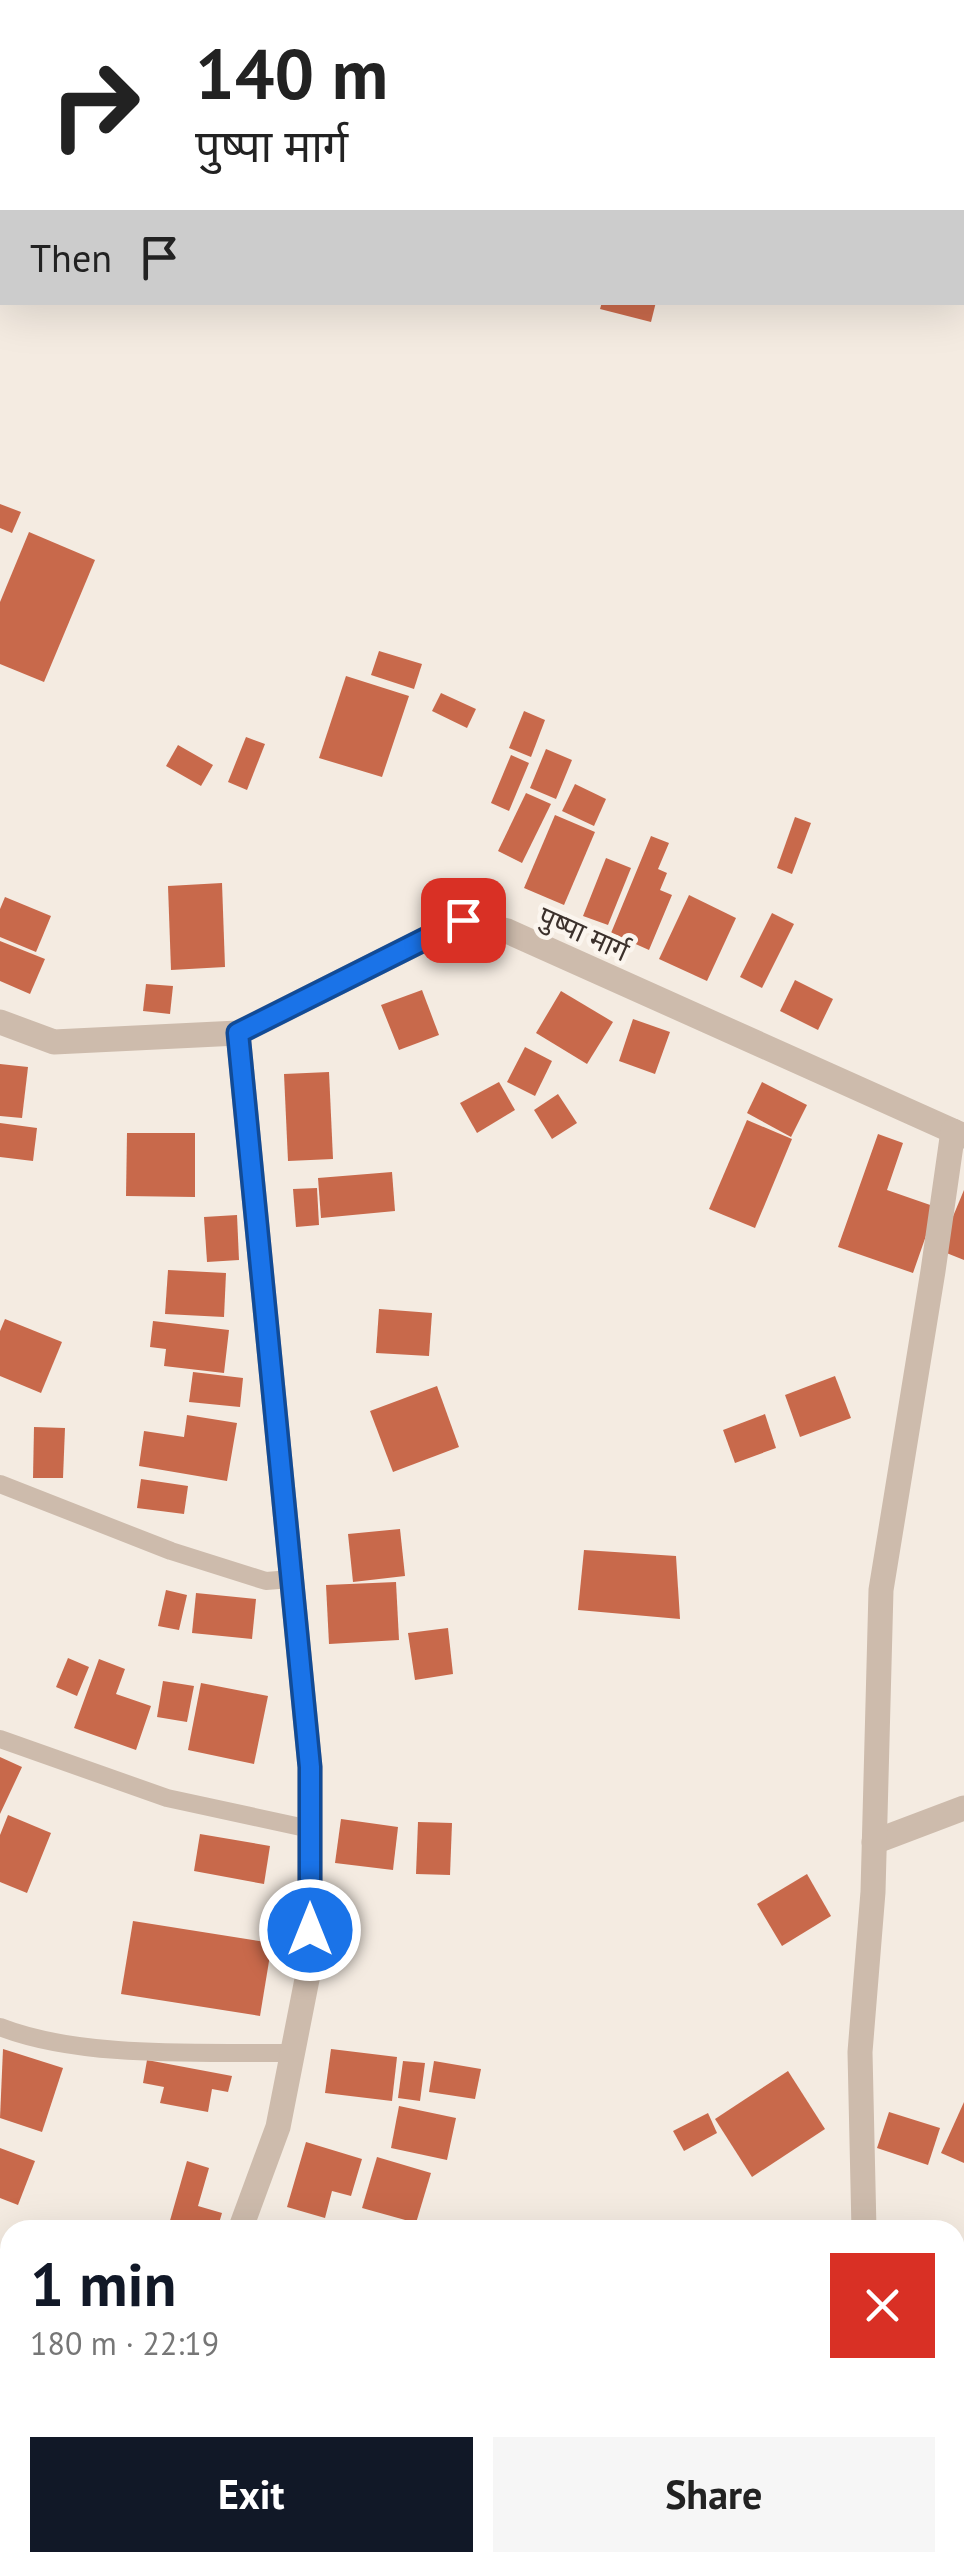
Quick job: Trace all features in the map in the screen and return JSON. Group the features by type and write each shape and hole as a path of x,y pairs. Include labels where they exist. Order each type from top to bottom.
{"street":[{"name":"पुष्पा मार्ग","path":"0,1022 54,1042 238,1033 463,920 507,931 958,1134"},
{"path":"238,1033 310,1767 310,1964 278,2127 244,2220"},
{"path":"864,2220 860,2052 873,1892 881,1590 958,1134"},
{"path":"874,1842 964,1808"}],"lane":[{"path":"0,1484 171,1551 266,1581 291,1579"},
{"path":"0,1739 167,1798 310,1829"},
{"path":"0,2027 72,2046 292,2053"}],"building":[{"path":"601,305 655,305 651,322 600,309"},
{"path":"0,504 21,512 12,533 0,528"},
{"path":"29,532 95,560 44,682 0,664 0,602"},
{"path":"379,651 422,664 414,689 371,675"},
{"path":"346,676 409,696 382,777 319,758"},
{"path":"441,693 476,709 467,728 432,711"},
{"path":"524,711 545,720 531,757 509,748"},
{"path":"246,737 265,744 247,790 228,782"},
{"path":"178,745 213,765 201,786 166,766"},
{"path":"546,749 572,760 556,799 530,788"},
{"path":"511,755 529,763 509,811 491,803"},
{"path":"575,784 606,799 594,826 562,811"},
{"path":"526,793 551,804 522,863 498,851"},
{"path":"555,815 595,832 564,905 524,888"},
{"path":"795,817 811,823 792,874 777,868"},
{"path":"651,836 669,843 658,869 667,873 660,890 672,895 649,950 611,933"},
{"path":"606,858 631,868 608,925 583,916"},
{"path":"222,883 225,967 171,970 168,886"},
{"path":"689,895 736,918 707,981 659,959"},
{"path":"5,897 51,916 36,952 0,937 0,909"},
{"path":"772,913 794,924 762,988 740,977"},
{"path":"0,941 45,959 30,994 0,981"},
{"path":"795,980 833,999 818,1030 780,1011"},
{"path":"146,984 173,986 170,1014 143,1011"},
{"path":"422,990 439,1035 399,1050 381,1005"},
{"path":"561,991 613,1022 587,1064 536,1033"},
{"path":"633,1019 670,1032 655,1074 619,1061"},
{"path":"525,1047 552,1061 535,1096 507,1082"},
{"path":"0,1064 28,1067 22,1118 0,1116"},
{"path":"329,1072 333,1159 288,1161 284,1074"},
{"path":"499,1082 515,1110 477,1133 460,1103"},
{"path":"762,1082 807,1105 791,1137 747,1113"},
{"path":"558,1094 577,1123 552,1139 534,1110"},
{"path":"747,1120 792,1139 755,1228 709,1209"},
{"path":"0,1123 37,1128 33,1161 0,1157"},
{"path":"127,1133 195,1133 195,1197 126,1196"},
{"path":"878,1134 903,1143 887,1190 936,1207 913,1273 838,1247"},
{"path":"392,1172 395,1211 321,1218 318,1178"},
{"path":"317,1188 319,1225 296,1227 293,1189"},
{"path":"964,1190 964,1260 939,1250"},
{"path":"237,1215 239,1260 207,1262 204,1217"},
{"path":"168,1270 226,1273 224,1317 165,1314"},
{"path":"379,1309 432,1313 429,1356 376,1353"},
{"path":"5,1319 62,1342 41,1393 0,1376 0,1331"},
{"path":"153,1321 229,1330 224,1373 164,1366 166,1349 150,1347"},
{"path":"193,1372 243,1378 240,1407 189,1402"},
{"path":"835,1376 851,1418 800,1437 785,1395"},
{"path":"437,1386 459,1447 393,1472 370,1411"},
{"path":"765,1414 776,1448 735,1463 723,1430"},
{"path":"187,1415 237,1423 227,1481 139,1466 144,1431 184,1437"},
{"path":"34,1427 65,1428 63,1478 33,1478"},
{"path":"141,1479 188,1486 184,1514 137,1508"},
{"path":"400,1529 405,1576 353,1582 348,1534"},
{"path":"584,1550 676,1556 680,1619 578,1610"},
{"path":"396,1582 399,1640 329,1644 326,1585"},
{"path":"166,1590 187,1595 179,1630 158,1626"},
{"path":"196,1593 256,1599 252,1639 192,1633"},
{"path":"448,1628 453,1674 415,1680 408,1633"},
{"path":"68,1658 89,1667 77,1696 56,1687"},
{"path":"99,1659 125,1669 116,1694 151,1706 136,1750 74,1728"},
{"path":"163,1681 194,1686 187,1722 157,1717"},
{"path":"201,1683 268,1696 254,1764 188,1750"},
{"path":"0,1757 22,1767 0,1814"},
{"path":"8,1815 51,1833 27,1893 0,1882 0,1835"},
{"path":"341,1819 398,1827 393,1870 335,1863"},
{"path":"418,1822 452,1823 450,1875 416,1874"},
{"path":"200,1834 270,1846 264,1884 194,1871"},
{"path":"807,1874 831,1916 782,1946 757,1904"},
{"path":"133,1921 272,1943 260,2016 121,1994"},
{"path":"3,2049 63,2068 42,2132 0,2118"},
{"path":"331,2049 397,2057 392,2101 325,2093"},
{"path":"147,2060 232,2076 228,2092 212,2089 208,2112 160,2103 164,2087 143,2083"},
{"path":"403,2061 425,2063 420,2101 398,2098"},
{"path":"434,2061 481,2069 475,2099 429,2092"},
{"path":"788,2071 825,2129 752,2177 715,2119"},
{"path":"964,2102 964,2163 941,2153"},
{"path":"399,2106 456,2118 447,2160 391,2148"},
{"path":"889,2112 940,2128 928,2165 877,2148"},
{"path":"708,2113 717,2133 684,2151 673,2131"},
{"path":"306,2142 362,2159 351,2196 332,2191 325,2218 287,2207"},
{"path":"0,2148 35,2161 18,2205 0,2198"},
{"path":"377,2157 431,2173 417,2220 362,2208"},
{"path":"187,2161 209,2168 198,2206 222,2213 220,2220 170,2220"}],"route":[{"path":"310,1930 310,1767 238,1033 463,920"}]}
